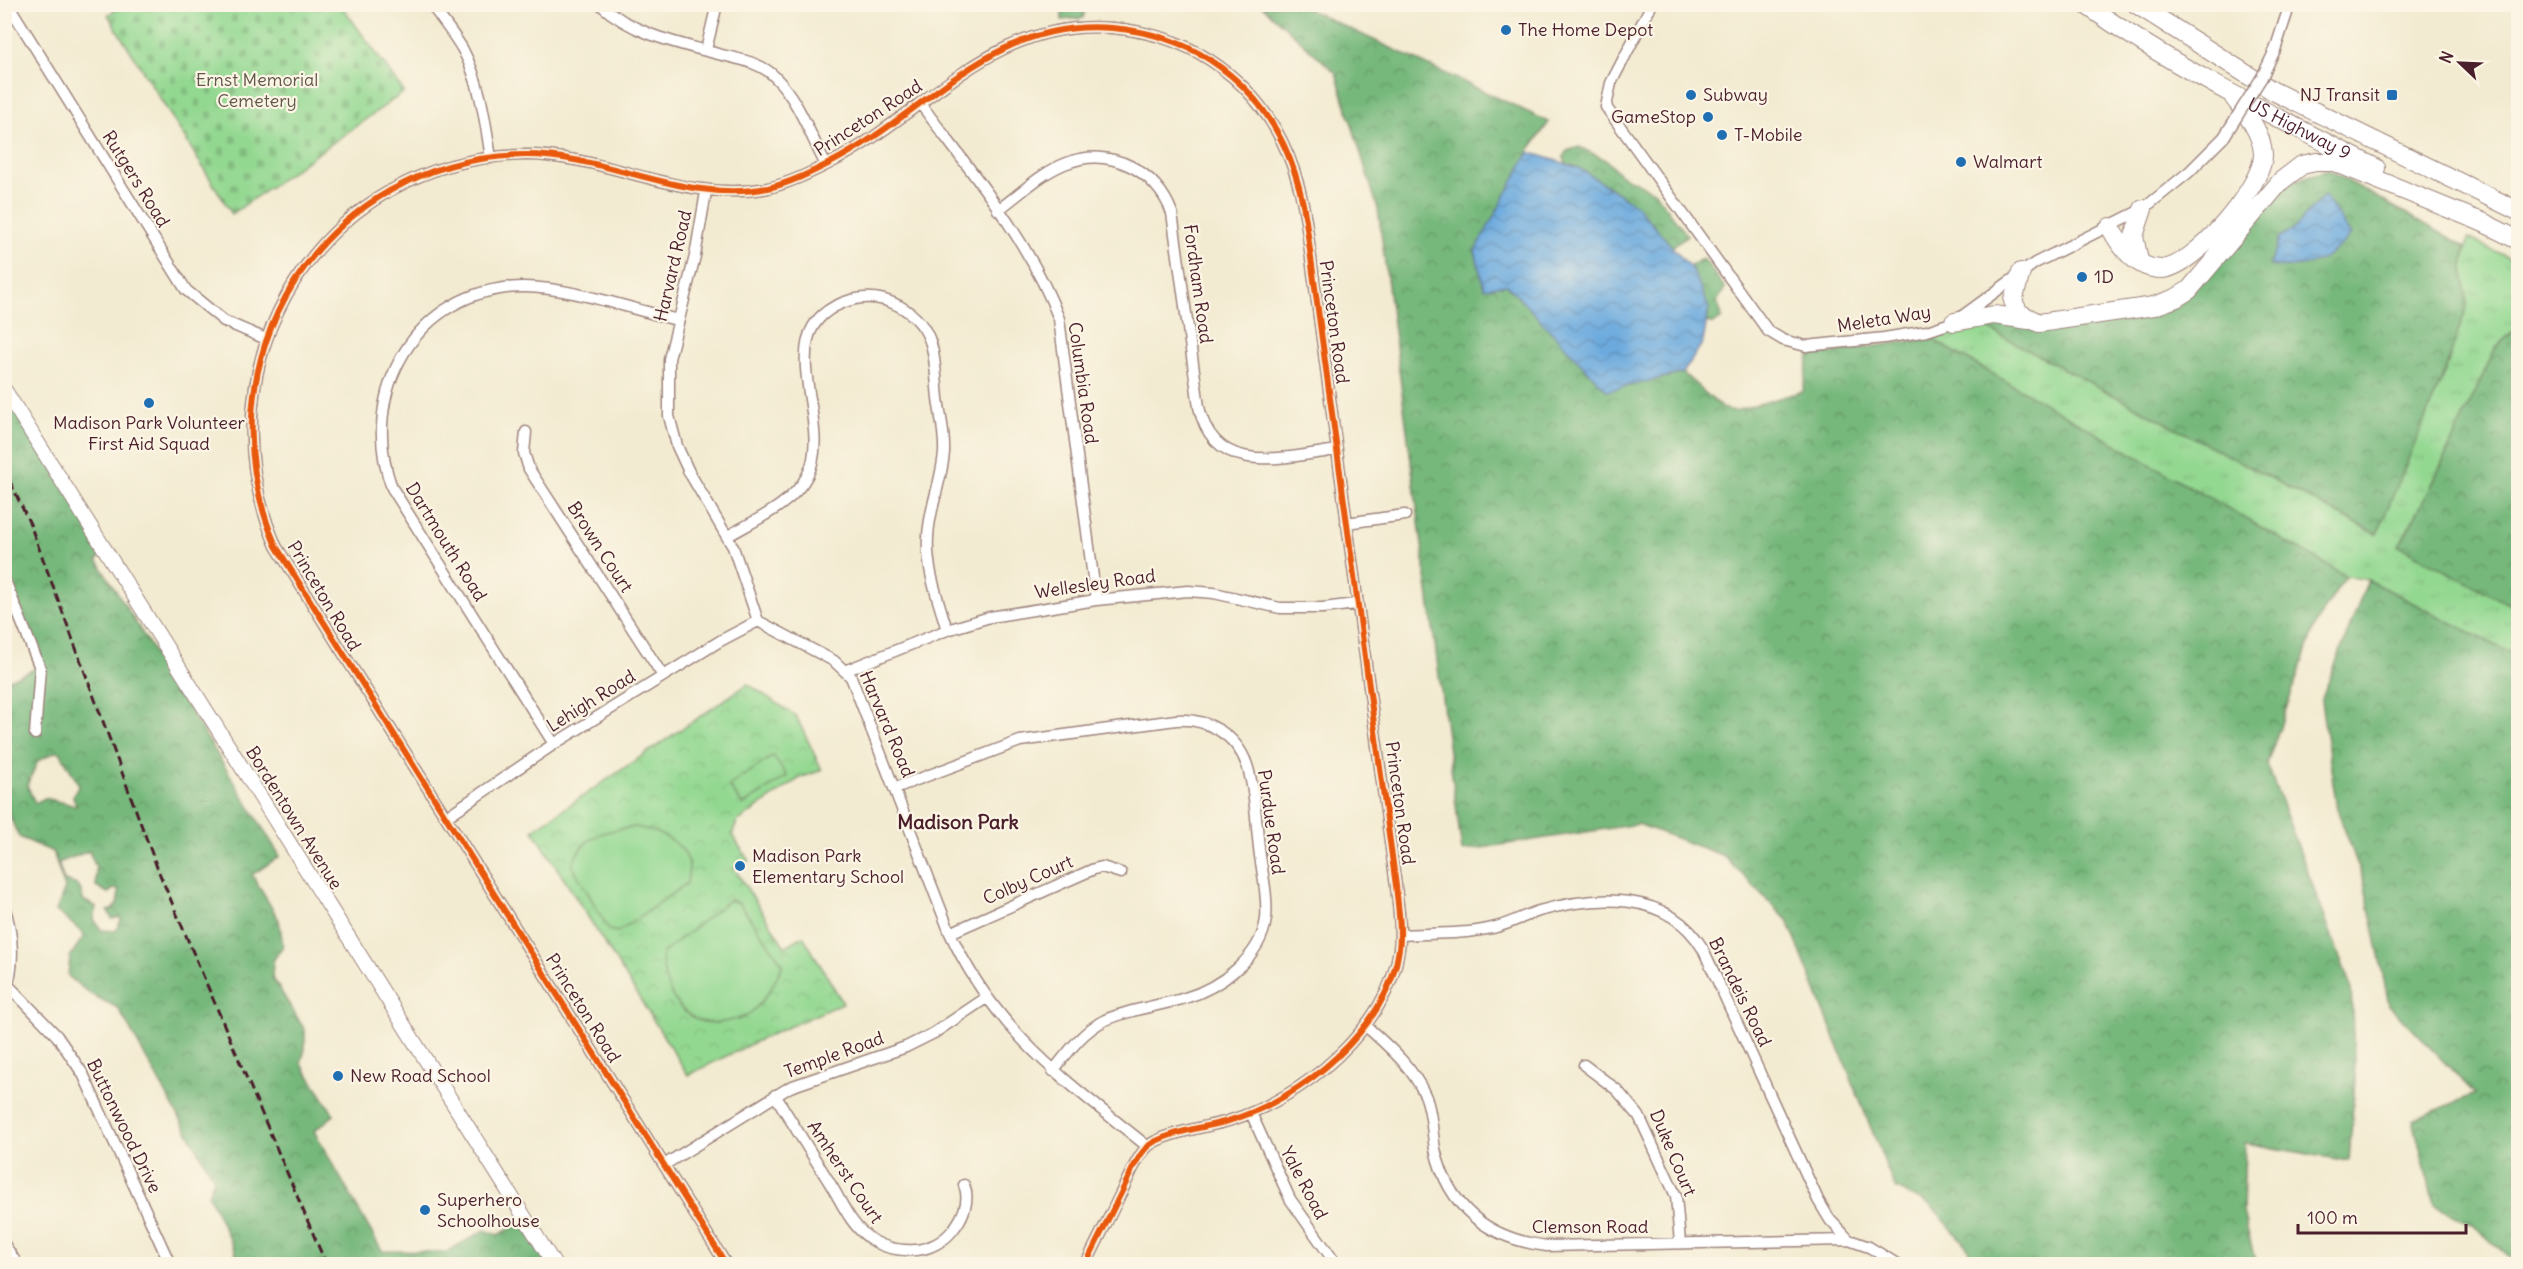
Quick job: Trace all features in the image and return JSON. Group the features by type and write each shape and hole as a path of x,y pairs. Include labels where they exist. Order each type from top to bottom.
{"highway":[{"name":"US Highway 9","path":"2085,4 2136,40 2231,94 2518,240"},
{"name":"US Highway 9","path":"2136,4 2273,91 2518,211"},
{"path":"2110,227 2122,248 2139,261 2159,269 2182,261 2220,226 2255,182 2262,162 2261,143 2253,125 2231,94"},
{"path":"1954,322 1994,315 2039,323 2154,306 2176,298 2189,290 2281,181 2302,165 2316,162 2334,162 2489,225"},
{"path":"2139,261 2134,236 2144,208"},
{"path":"2021,272 2013,301 2019,313 2030,320"}],"street":[{"name":"Rutgers Road","path":"8,4 186,290 224,321 266,339"},
{"path":"430,4 456,38 471,69 483,105 491,158"},
{"path":"600,4 618,18 645,32 761,66 775,77 791,98 826,165"},
{"path":"705,50 717,4"},
{"name":"Meleta Way","path":"1652,4 1611,83 1606,107 1768,331 1784,340 1806,346 1884,338 1927,331 1954,322 2021,272 2144,208 2189,172 2224,137 2262,77 2276,50 2290,4"},
{"name":"Princeton Road","path":"726,1264 294,578 268,530 254,477 250,432 252,393 266,339 276,313 294,282 322,246 379,199 418,177 463,162 530,155 570,159 706,192 749,190 778,185 851,152 997,51 1029,37 1069,28 1115,28 1163,38 1207,58 1251,94 1277,129 1290,157 1300,190 1396,886 1400,935 1397,960 1389,988 1366,1026 1299,1086 1251,1113 1147,1146"},
{"name":"Columbia Road","path":"920,103 998,210 1045,282 1059,319 1096,600"},
{"name":"Fordham Road","path":"998,210 1046,174 1076,160 1114,159 1140,171 1161,192 1172,213 1198,407 1209,432 1225,449 1254,459 1337,450"},
{"name":"Harvard Road","path":"706,192 695,256 667,374 672,427 677,446 693,482 728,536 758,621 825,655 847,670 950,933 986,998 1014,1033 1053,1071 1147,1146"},
{"name":"Dartmouth Road","path":"554,744 396,496 386,469 382,449 381,429 385,395 396,366 424,328 450,307 489,291 521,287 551,290 678,320"},
{"path":"728,536 785,501 801,487 812,467 815,440 804,356 815,326 828,312 848,301 868,298 894,303 907,311 924,328 933,352 944,449 930,520 929,562 946,630"},
{"name":"Bordentown Avenue","path":"4,389 554,1264"},
{"name":"Brown Court","path":"526,432 524,453 530,469 663,676"},
{"path":"1346,524 1405,515"},
{"path":"4,578 40,668 35,734"},
{"name":"Wellesley Road","path":"847,670 946,630 1008,613 1096,600 1188,591 1205,592 1280,608 1323,608 1356,604"},
{"name":"Lehigh Road","path":"446,817 554,744 663,676 758,621"},
{"name":"Purdue Road","path":"895,788 1020,741 1176,720 1200,721 1214,726 1232,740 1240,752 1249,773 1265,898 1266,920 1257,945 1238,968 1202,992 1116,1017 1094,1027 1053,1071"},
{"name":"Colby Court","path":"950,933 1094,869 1102,867 1121,873"},
{"name":"Brandeis Road","path":"1400,935 1482,930 1541,910 1614,899 1642,903 1676,919 1694,936 1707,956 1818,1200 1830,1220 1849,1240"},
{"path":"4,906 12,939 6,990"},
{"name":"Buttonwood Drive","path":"6,990 57,1036 83,1074 170,1264"},
{"name":"Temple Road","path":"664,1165 775,1095 812,1077 919,1041 986,998"},
{"name":"Clemson Road","path":"1366,1026 1410,1068 1426,1097 1436,1152 1448,1185 1463,1208 1479,1221 1522,1243 1547,1246 1849,1240 1869,1247 1897,1264"},
{"name":"Duke Court","path":"1584,1065 1617,1090 1640,1116 1676,1196 1680,1243"},
{"name":"Amherst Court","path":"775,1095 854,1223 877,1243 892,1248 913,1250 927,1248 941,1241 952,1231 962,1216 967,1202 964,1185"},
{"name":"Yale Road","path":"1251,1113 1290,1199 1336,1264"},
{"path":"1086,1264 1135,1164 1147,1146"},
{"path":"4,1244 17,1264"}],"green space":[{"name":"Ernst Memorial Cemetery","path":"123,4 341,5 404,92 232,214 108,15"},
{"path":"1062,5 1086,5 1083,18 1062,20"},
{"path":"1261,5 1299,5 1549,122 1528,152 1507,285 1607,390 1683,373 1722,408 1735,411 1803,391 1809,356 1930,338 2346,576 2316,623 2267,764 2351,987 2355,1080 2349,1161 2245,1143 2243,1212 2255,1261 2315,1264 1972,1264 1968,1248 1931,1205 1895,1188 1788,921 1724,856 1638,824 1462,851 1378,209 1336,73"},
{"path":"1579,147 1606,160 1621,175 1654,191 1687,235 1672,247 1636,205 1579,168 1567,164 1563,157 1567,151"},
{"path":"2328,170 2466,247 2463,268 2467,306 2445,371 2377,534 1977,323 1995,317 2062,330 2176,308 2289,182"},
{"path":"2468,238 2518,262 2518,327 2496,347 2431,487 2399,546 2518,609 2518,657 2368,580 2346,576 1930,338 1977,323 2376,534 2445,371 2467,306 2463,268"},
{"path":"1703,258 1725,288 1717,302 1722,318 1713,324 1707,322 1709,308 1689,267"},
{"path":"2518,327 2518,609 2399,546 2431,487 2496,347"},
{"path":"4,389 106,552 97,560 280,856 252,875 279,920 283,946 273,961 272,977 305,1030 305,1049 301,1063 334,1115 314,1131 382,1251 446,1252 485,1230 498,1235 526,1221 554,1264 241,1264 208,1194 214,1179 118,1008 89,993 68,976 70,957 84,936 56,911 65,888 53,852 19,837 9,813 5,796 8,771 4,765 5,681 40,667 5,578","holes":["55,752 60,752 79,785 73,796 76,806 45,798 35,803 27,785 38,761","89,851 96,868 96,886 108,893 114,889 119,890 116,905 108,911 112,919 120,917 116,931 101,930 94,919 96,907 83,900 78,886 64,881 58,863"]},
{"path":"2368,580 2518,657 2518,1264 2511,1264 2510,1258 2473,1225 2434,1205 2413,1120 2475,1094 2389,1005 2364,882 2337,809 2321,701"},
{"name":"Madison Park Elementary School","path":"748,684 796,716 822,770 800,778 737,822 732,835 749,861 734,868 785,947 803,936 843,1003 763,1038 688,1075 533,830"},
{"path":"773,756 787,776 743,805 729,786"},
{"path":"636,827 660,834 681,849 689,864 687,883 618,932 609,930 572,865 589,840 605,832"},
{"path":"729,900 739,903 783,964 764,999 753,1011 742,1018 713,1023 688,1014 679,1005 666,982 662,954"}],"water":[{"path":"1529,152 1579,168 1636,205 1693,271 1709,308 1703,342 1683,373 1607,391 1507,285 1484,288 1475,251"},
{"path":"2325,196 2351,235 2333,252 2315,262 2295,267 2270,266 2279,238 2292,230"}],"railway":[{"path":"4,469 30,524 158,870 326,1264"}],"cycle path":[{"path":"726,1264 276,546 255,476 253,407 266,342 294,282 336,231 390,191 453,165 526,155 557,157 705,190 736,191 768,188 807,174 865,143 962,73 996,53 1031,38 1070,29 1112,28 1151,34 1175,42 1199,53 1230,75 1248,91 1263,110 1276,130 1295,173 1306,221 1396,886 1400,934 1392,978 1378,1006 1360,1033 1312,1078 1284,1096 1256,1111 1228,1121 1173,1134 1146,1148 1135,1165 1086,1264"}],"place":[{"name":"The Home Depot","path":"1506,30"},
{"name":"Subway","path":"1691,95"},
{"name":"NJ Transit","path":"2392,95"},
{"name":"GameStop","path":"1708,117"},
{"name":"T-Mobile","path":"1722,135"},
{"name":"Walmart","path":"1961,162"},
{"name":"1D","path":"2082,277"},
{"name":"Madison Park Volunteer First Aid Squad","path":"149,403"},
{"name":"Madison Park Elementary School","path":"740,866"},
{"name":"New Road School","path":"338,1076"},
{"name":"Superhero Schoolhouse","path":"425,1210"}],"district":[{"name":"Madison Park","path":"958,822"}]}
